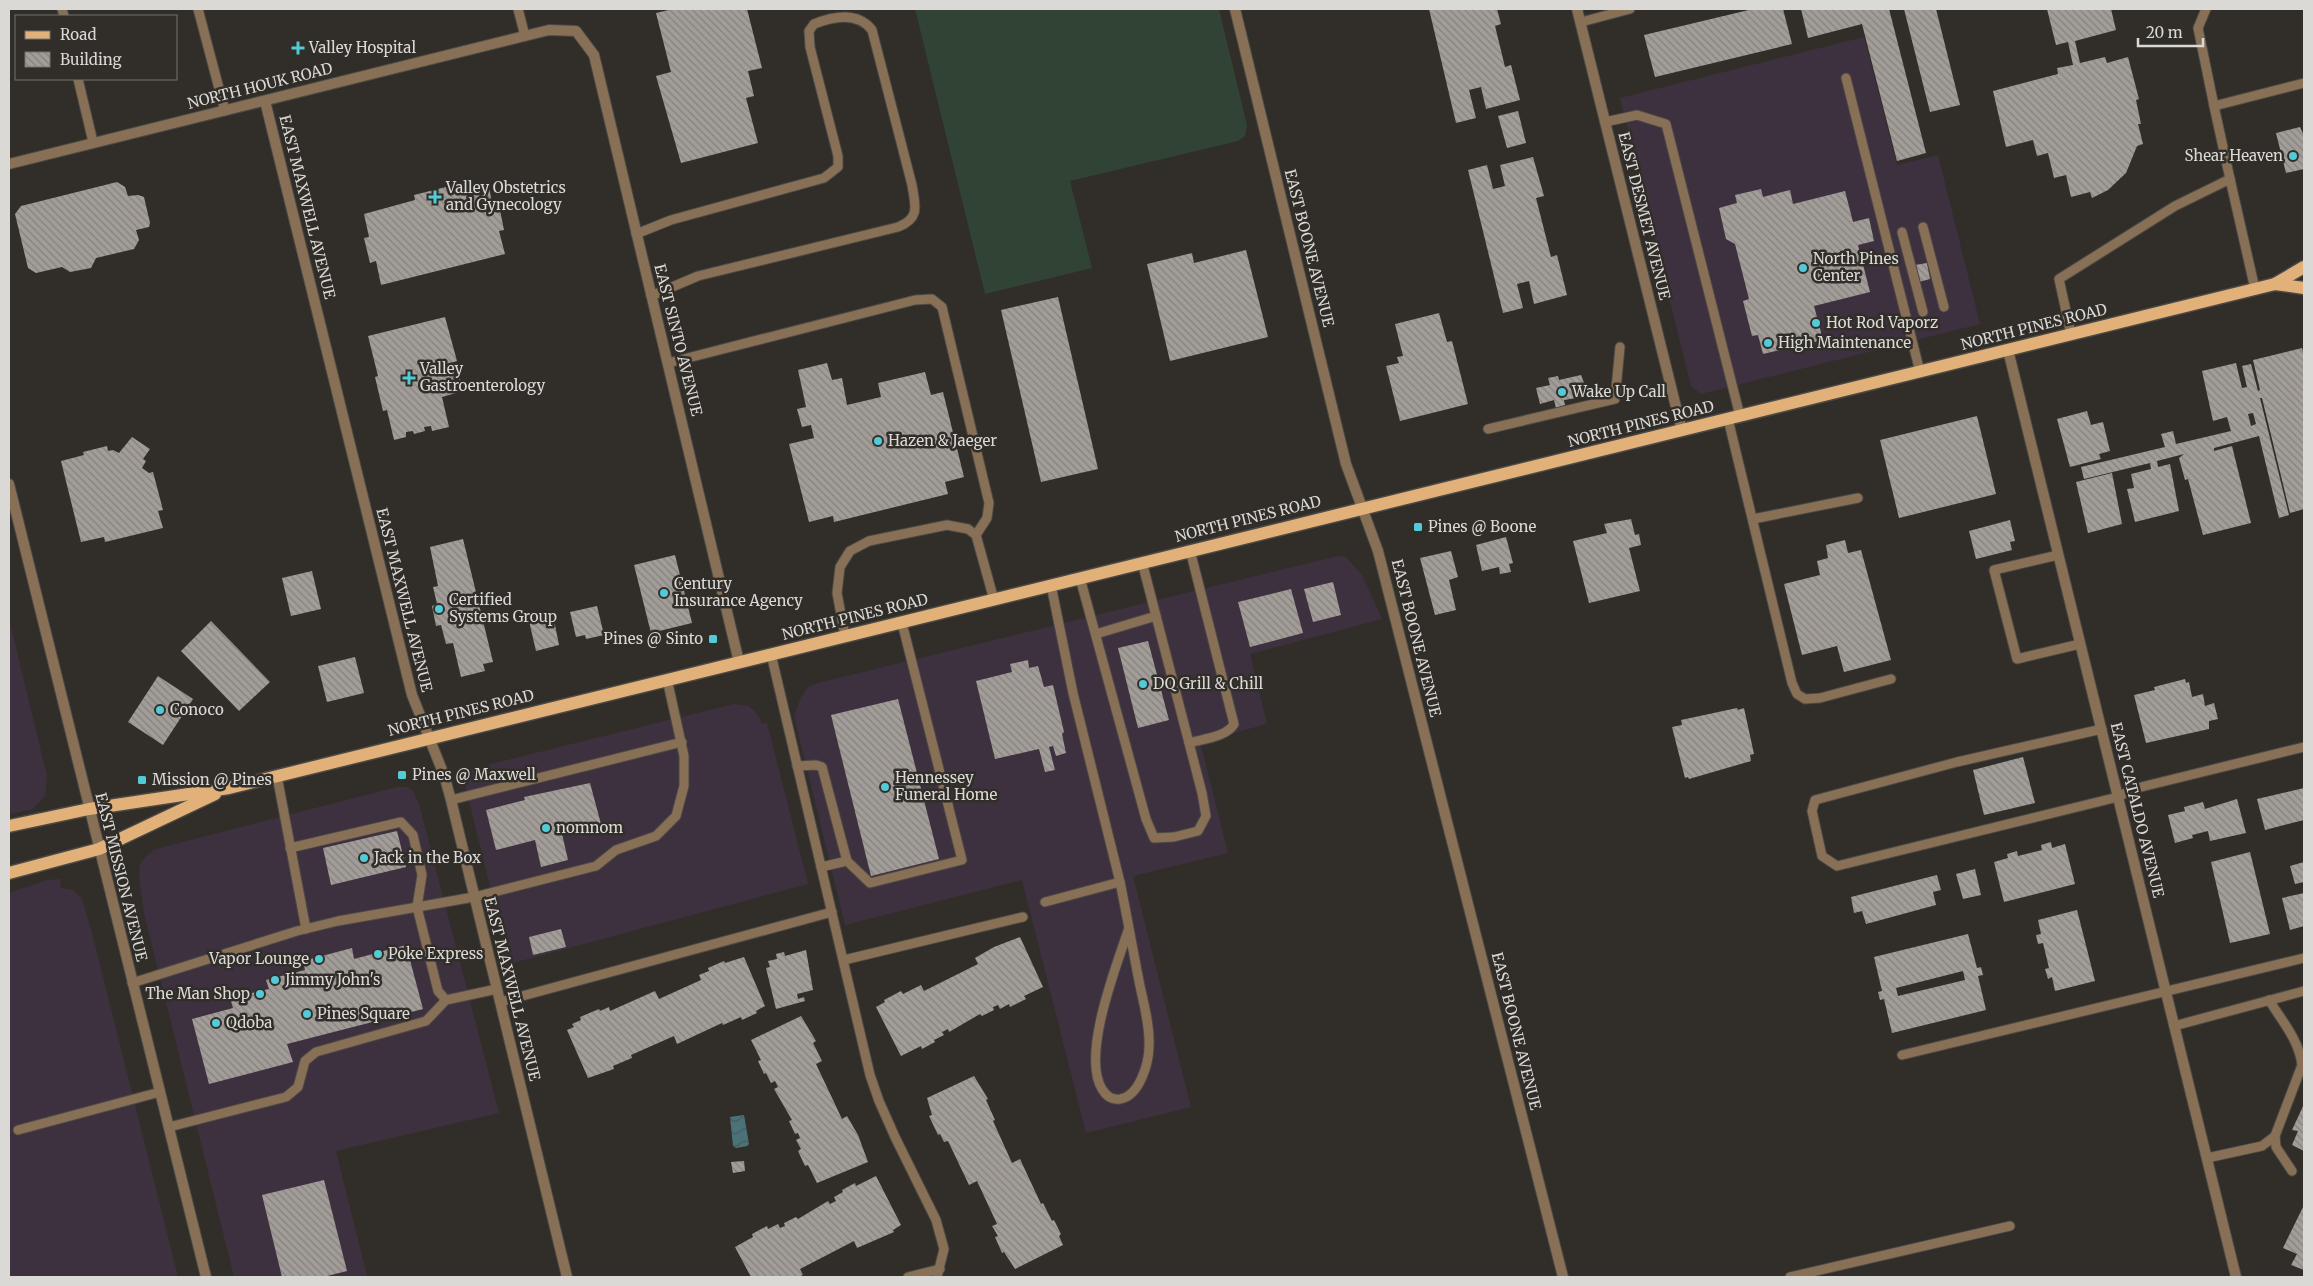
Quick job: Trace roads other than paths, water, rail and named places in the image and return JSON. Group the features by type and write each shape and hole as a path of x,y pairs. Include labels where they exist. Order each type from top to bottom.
{"main road":[{"name":"NORTH PINES ROAD","path":"9,826 89,809 228,788 2275,284 2304,267"},
{"name":"NORTH PINES ROAD","path":"2275,284 2304,288"},
{"name":"NORTH PINES ROAD","path":"9,873 99,849 228,788"}],"street":[{"name":"EAST BOONE AVENUE","path":"1235,9 1346,464 1378,551 1563,1277"},
{"name":"EAST DESMET AVENUE","path":"1577,9 1682,431"},
{"name":"NORTH HOUK ROAD","path":"9,164 549,30 576,31"},
{"name":"EAST SINTO AVENUE","path":"576,31 594,55 739,662"},
{"name":"EAST MAXWELL AVENUE","path":"265,101 410,685 444,775 451,800 567,1277"},
{"name":"EAST CATALDO AVENUE","path":"2008,350 2236,1277"},
{"name":"EAST MISSION AVENUE","path":"9,484 206,1277"}],"lane":[{"path":"198,9 225,111"},
{"path":"518,9 525,36"},
{"path":"1581,22 1630,9"},
{"path":"2206,9 2198,28 2255,289"},
{"path":"636,234 671,220 811,182 835,171 838,167 838,156 810,46 809,31 814,24 836,17 850,17 866,23 872,30 912,185 916,206 913,217 908,223 898,227 698,276 652,296"},
{"path":"1846,78 1920,372"},
{"path":"78,80 93,142"},
{"path":"2214,106 2304,83"},
{"path":"1606,122 1637,115 1666,124 1734,418 1753,519 1792,684 1797,694 1805,699 1820,698 1890,680"},
{"path":"2071,334 2059,279 2175,206 2230,179"},
{"path":"1923,227 1944,307"},
{"path":"1902,232 1923,312"},
{"path":"668,363 915,300 932,299 942,308 989,503 987,518 976,535"},
{"path":"1488,430 1615,399 1620,347"},
{"path":"1753,519 1858,498"},
{"path":"846,636 837,593 840,567 850,551 869,541 947,525 968,529 976,535 994,600"},
{"path":"1189,743 1222,733 1231,729 1234,724 1190,550"},
{"path":"2058,555 1994,570 2017,660 2080,644"},
{"path":"1080,578 1146,819 1154,838 1174,837 1198,831 1206,816 1202,793 1142,562"},
{"path":"1051,585 1073,693 1120,882 1129,928 1146,1019 1149,1044 1148,1063 1140,1082 1131,1093 1122,1099 1113,1099 1105,1094 1099,1085 1096,1071 1096,1049 1102,1010 1129,928"},
{"path":"1096,634 1156,616"},
{"path":"797,766 816,765 822,768 847,861 870,883 962,860 902,623"},
{"path":"771,654 879,1101 936,1220 944,1250 938,1273 908,1277"},
{"path":"132,983 306,929 474,897 596,866 616,850 656,836 676,816 684,786 682,742 667,679"},
{"path":"2102,730 1957,762 1815,800 1812,811 1815,832 1822,856 1837,866 2118,797 2133,789 2304,748"},
{"path":"451,800 682,742"},
{"path":"276,776 306,929"},
{"path":"290,848 401,822 413,835 422,874 417,907 438,991 446,1000"},
{"path":"821,867 847,861"},
{"path":"1045,902 1120,882"},
{"path":"500,1002 832,912"},
{"path":"844,960 1023,917"},
{"path":"1902,1055 2304,958"},
{"path":"169,1126 286,1097 298,1087 305,1061 316,1052 426,1021 446,1000 497,989"},
{"path":"2174,1026 2304,991"},
{"path":"2269,1000 2296,1041 2302,1064 2275,1136 2276,1147 2292,1171"},
{"path":"18,1130 160,1092"},
{"path":"2207,1158 2262,1146 2275,1136"},
{"path":"1790,1277 2010,1226"}],"water":[{"path":"744,1115 749,1144 736,1148 733,1146 730,1117"}],"place":[{"name":"Valley Hospital","path":"298,48"},
{"name":"Shear Heaven","path":"2293,156"},
{"name":"Valley Obstetrics and Gynecology","path":"435,197"},
{"name":"North Pines Center","path":"1803,268"},
{"name":"Hot Rod Vaporz","path":"1816,323"},
{"name":"High Maintenance","path":"1768,343"},
{"name":"Valley Gastroenterology","path":"409,378"},
{"name":"Wake Up Call","path":"1562,392"},
{"name":"Hazen & Jaeger","path":"878,441"},
{"name":"Pines @ Boone","path":"1418,527"},
{"name":"Century Insurance Agency","path":"664,593"},
{"name":"Certified Systems Group","path":"439,609"},
{"name":"Pines @ Sinto","path":"713,639"},
{"name":"DQ Grill & Chill","path":"1143,684"},
{"name":"Conoco","path":"160,710"},
{"name":"Pines @ Maxwell","path":"402,775"},
{"name":"Mission @ Pines","path":"142,780"},
{"name":"Hennessey Funeral Home","path":"885,787"},
{"name":"nomnom","path":"546,828"},
{"name":"Jack in the Box","path":"364,858"},
{"name":"Poke Express","path":"378,954"},
{"name":"Vapor Lounge","path":"319,959"},
{"name":"Jimmy John's","path":"275,980"},
{"name":"The Man Shop","path":"260,994"},
{"name":"Pines Square","path":"307,1014"},
{"name":"Qdoba","path":"216,1023"}]}
